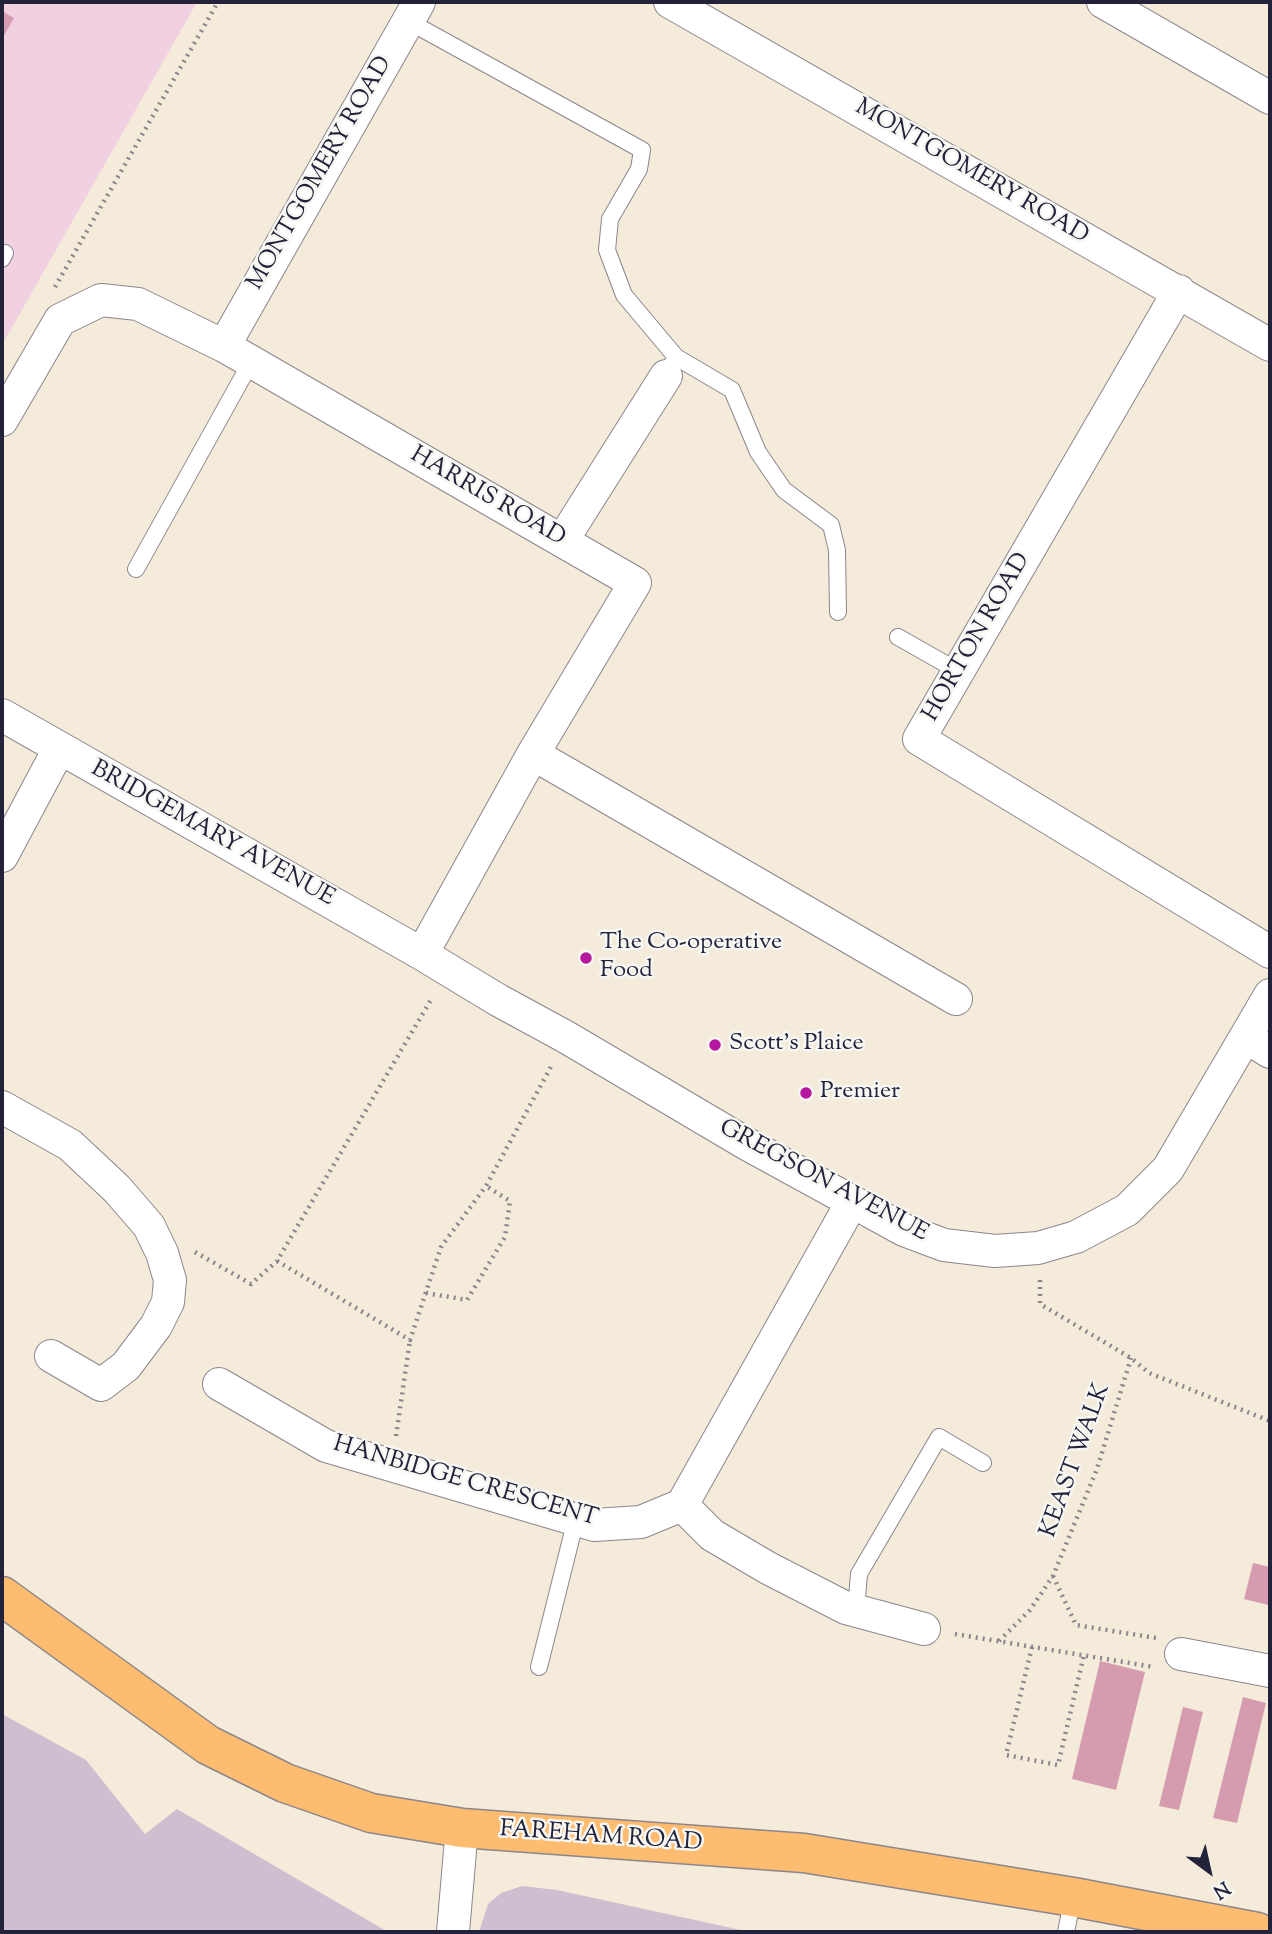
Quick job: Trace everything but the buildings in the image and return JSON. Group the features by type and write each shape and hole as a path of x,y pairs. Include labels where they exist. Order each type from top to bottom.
{"main road":[{"name":"FAREHAM ROAD","path":"2,1596 208,1745 285,1783 371,1813 463,1828 804,1853 1070,1915 1257,1932"}],"street":[{"name":"MONTGOMERY ROAD","path":"670,2 1270,345"},
{"path":"1104,2 1270,97"},
{"name":"MONTGOMERY ROAD","path":"224,346 413,11"},
{"name":"HORTON ROAD","path":"1179,291 919,739 1270,952"},
{"name":"HARRIS ROAD","path":"60,320 101,300 138,304 224,346 635,583 533,754 435,962"},
{"path":"4,407 60,320"},
{"path":"562,541 671,366"},
{"name":"BRIDGEMARY AVENUE","path":"2,715 435,962"},
{"path":"2,856 59,749"},
{"path":"533,754 956,999"},
{"name":"GREGSON AVENUE","path":"435,962 747,1144 904,1230 944,1245 995,1251 1038,1248 1076,1237 1127,1210 1168,1169 1258,1044 1270,995"},
{"path":"6,1118 70,1145 117,1189 149,1226 162,1253 170,1280 167,1302 156,1326 126,1366 101,1385 51,1356"},
{"path":"852,1202 682,1505 712,1535 779,1574 846,1608 924,1629"},
{"name":"HANBIDGE CRESCENT","path":"219,1384 326,1446 594,1525 641,1522 682,1505"},
{"path":"1181,1654 1270,1671"},
{"path":"453,1932 463,1828"}],"lane":[{"path":"413,11 642,150 639,169 610,219 607,250 624,295 671,366 732,390 758,452 784,490 831,525 837,551 838,612"},
{"path":"136,569 251,362"},
{"path":"898,637 958,671"},
{"path":"856,1610 859,1574 939,1437 983,1463"},
{"path":"539,1667 576,1519"}],"path":[{"path":"60,320 53,291 218,2"},
{"path":"149,1226 251,1284 276,1261 435,962"},
{"path":"392,1465 410,1340 441,1247 486,1186 566,1037"},
{"path":"426,1293 467,1300 505,1237 510,1201 486,1186"},
{"path":"1038,1248 1040,1304 1131,1358 1149,1373 1270,1420"},
{"path":"276,1261 410,1340"},
{"name":"KEAST WALK","path":"999,1641 1030,1611 1053,1576 1097,1469 1131,1358"},
{"name":"KEAST WALK","path":"1053,1576 1076,1625 1184,1642 1181,1654"},
{"path":"924,1629 1178,1671 1181,1654"},
{"path":"1032,1647 1006,1755 1058,1765 1084,1656"}],"shaded area":[{"path":"2,2 197,2 2,345"},
{"path":"2,1714 86,1760 145,1834 177,1809 388,1932 2,1932"},
{"path":"522,1886 557,1890 750,1932 479,1932 488,1904 501,1893"}],"place":[{"name":"The Co-operative Food","path":"586,958"},
{"name":"Scott's Plaice","path":"715,1045"},
{"name":"Premier","path":"806,1093"}]}
